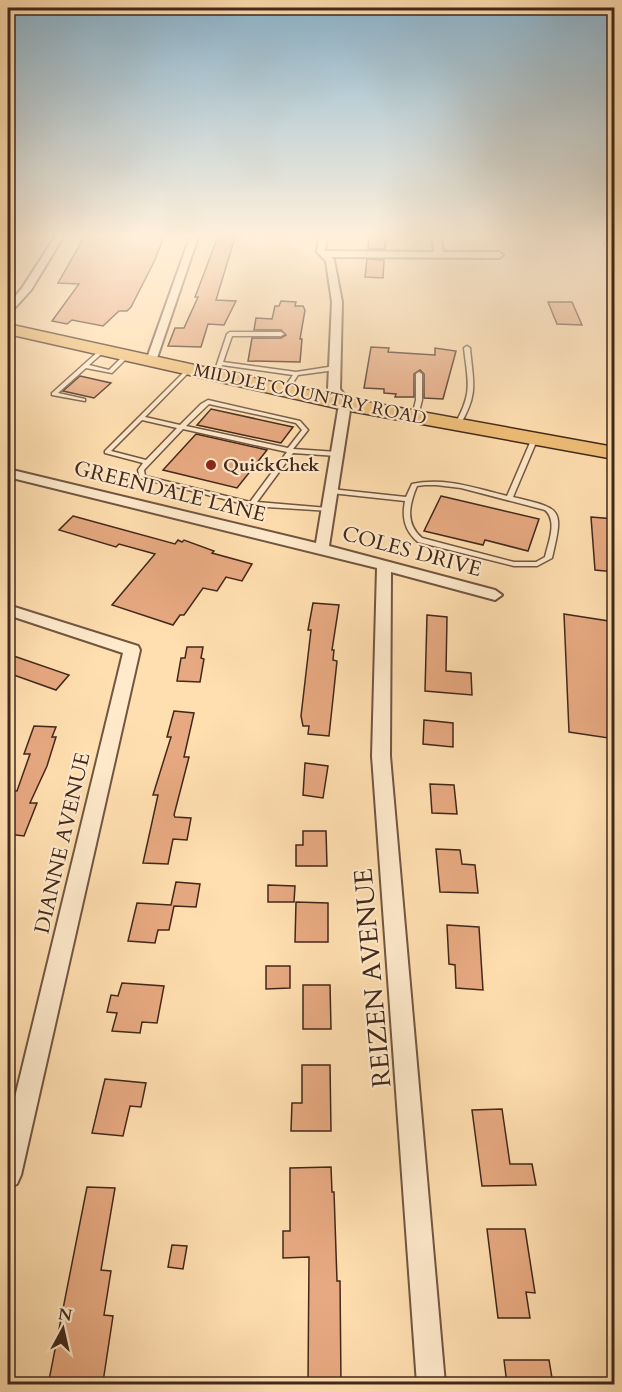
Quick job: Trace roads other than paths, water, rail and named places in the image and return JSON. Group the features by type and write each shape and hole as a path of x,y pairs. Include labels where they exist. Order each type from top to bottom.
{"main road":[{"name":"MIDDLE COUNTRY ROAD","path":"8,329 189,369 218,369 285,391 345,404 615,453"}],"street":[{"path":"151,361 172,299"},
{"path":"336,299 334,389 345,404"},
{"name":"COLES DRIVE","path":"345,404 322,549 495,595"},
{"name":"GREENDALE LANE","path":"8,473 322,549"},
{"name":"REIZEN AVENUE","path":"384,566 381,756 431,1384"},
{"name":"DIANNE AVENUE","path":"8,610 132,650 8,1175"}],"lane":[{"path":"281,334 230,334 218,369 296,374 335,368"},
{"path":"458,424 470,404 473,393 467,348"},
{"path":"83,400 54,394 103,350"},
{"path":"85,366 110,372 126,356"},
{"path":"147,462 107,452 189,369"},
{"path":"285,391 296,374"},
{"path":"416,416 419,400 419,374"},
{"path":"252,504 305,430 297,422 208,402 180,426 141,470 142,477 252,504 328,510"},
{"path":"141,418 290,451 337,454"},
{"path":"509,498 535,438"},
{"path":"424,482 509,498 546,507 555,513 557,521 548,558 537,564 514,564 420,540 412,535 406,525 408,499 414,485 424,482"},
{"path":"331,491 408,499"}],"place":[{"name":"QuickChek","path":"211,465"}]}
